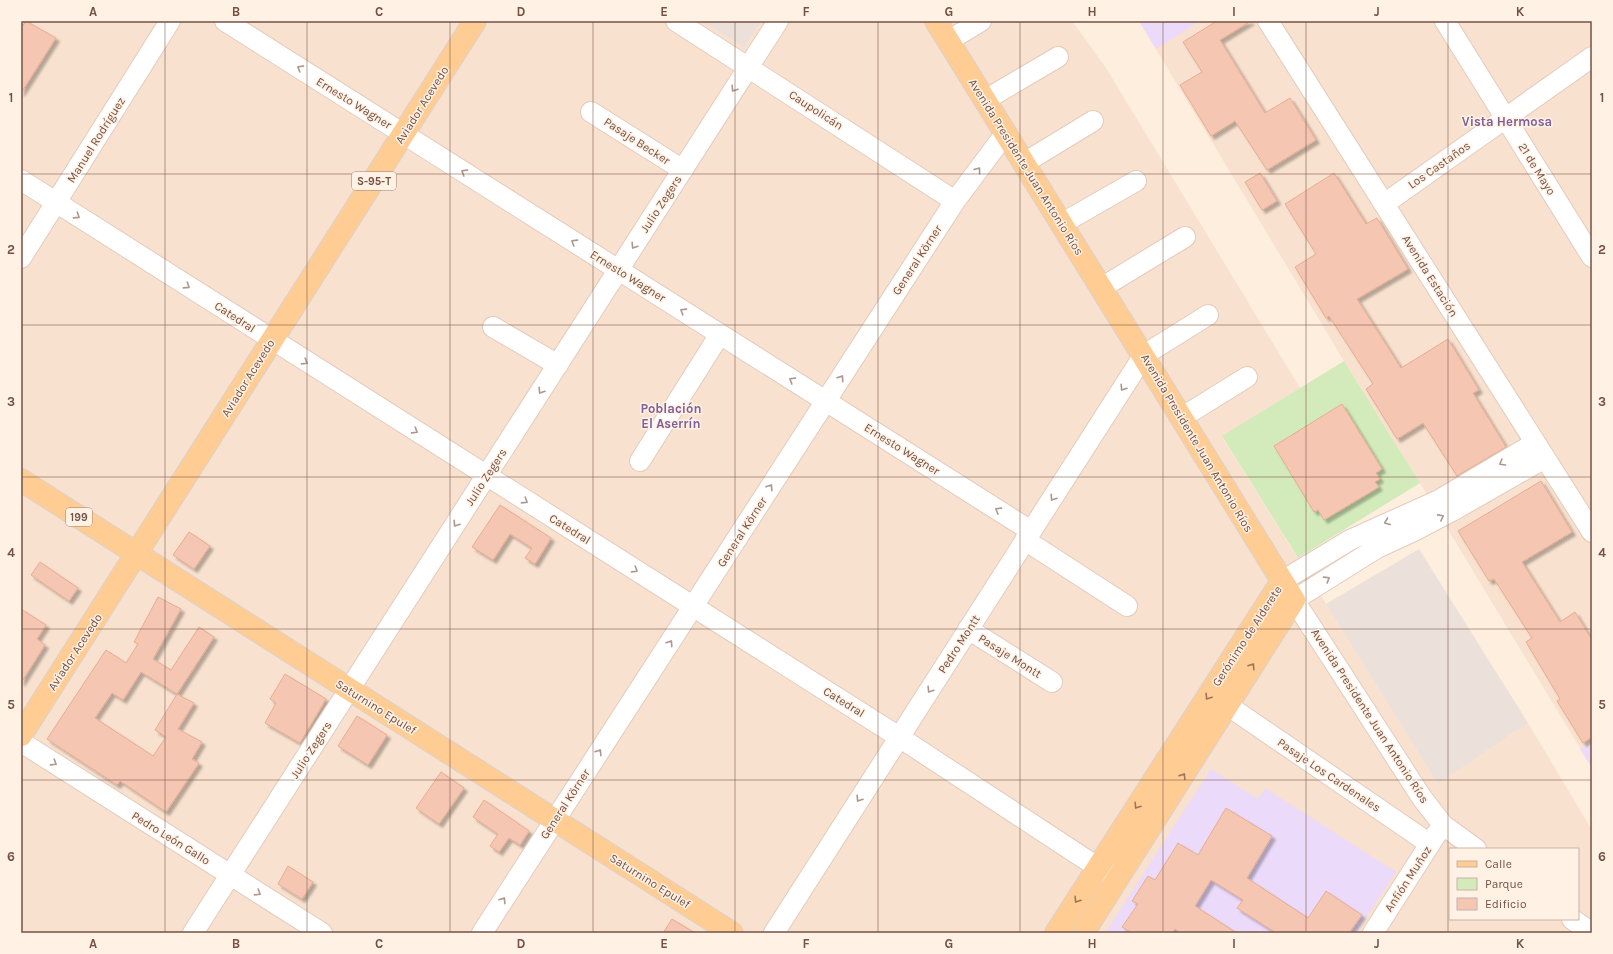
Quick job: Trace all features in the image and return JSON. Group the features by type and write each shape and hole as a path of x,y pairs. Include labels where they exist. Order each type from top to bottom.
{"main road":[{"name":"Aviador Acevedo","path":"21,735 475,21"},
{"name":"Avenida Presidente Juan Antonio Ríos","path":"936,21 1061,224 1144,355 1181,418 1294,600"},
{"name":"Saturnino Epulef","path":"21,480 136,555 732,933"},
{"name":"Gerónimo de Alderete","path":"1056,933 1282,581"},
{"name":"Gerónimo de Alderete","path":"1083,933 1294,600"}],"street":[{"name":"Manuel Rodríguez","path":"21,258 57,203 170,21"},
{"name":"Ernesto Wagner","path":"225,21 825,401 1028,536 1127,606"},
{"name":"Caupolicán","path":"676,21 955,201"},
{"name":"Julio Zegers","path":"194,933 778,21"},
{"path":"948,41 981,21"},
{"name":"Avenida Estación","path":"1268,21 1540,450 1586,507 1592,532"},
{"name":"21 de Mayo","path":"1445,21 1592,257"},
{"path":"985,100 1058,57"},
{"name":"Los Castaños","path":"1384,204 1592,57"},
{"name":"Pasaje Becker","path":"591,112 683,170"},
{"path":"1024,163 1093,122"},
{"name":"General Körner","path":"482,933 955,201 1005,134"},
{"name":"Catedral","path":"21,180 272,341 694,606 899,737 1118,880"},
{"path":"1061,224 1136,181"},
{"path":"1101,288 1185,237"},
{"path":"1144,355 1208,316"},
{"path":"493,327 558,365"},
{"path":"640,461 720,334"},
{"name":"Pedro Montt","path":"774,933 1144,355"},
{"path":"1181,418 1247,377"},
{"name":"Gerónimo de Alderete","path":"1282,581 1350,540 1438,500 1540,450"},
{"name":"Gerónimo de Alderete","path":"1294,600 1377,548 1439,518 1540,450"},
{"name":"Avenida Presidente Juan Antonio Ríos","path":"1294,600 1401,767 1443,825 1475,848"},
{"name":"Pasaje Montt","path":"968,629 1052,682"},
{"name":"Pasaje Los Cardenales","path":"1227,705 1430,844"},
{"name":"Pedro León Gallo","path":"21,742 322,933"},
{"name":"Anfión Muñoz","path":"1373,933 1443,825"},
{"path":"1573,920 1592,933"}],"shaded area":[{"path":"21,21 1072,21 1106,68 1300,388 1222,437 1438,784 1528,723 1592,830 1592,933 21,933"},
{"path":"702,21 761,21 744,47"},
{"path":"1139,21 1592,21 1592,768 1420,483 1344,361"},
{"path":"1139,21 1200,21 1156,49"},
{"path":"1419,549 1528,723 1438,784 1326,604"},
{"path":"1592,743 1592,768 1580,749"},
{"path":"1211,769 1258,799 1265,788 1396,872 1356,933 1105,933"}],"green space":[{"path":"1344,361 1420,483 1298,558 1222,436"}],"building":[{"path":"26,21 56,38 21,93 21,28"},
{"path":"1217,21 1251,21 1220,40 1265,113 1290,98 1316,140 1267,170 1235,121 1211,136 1180,85 1202,72 1183,42"},
{"path":"1260,173 1277,201 1262,210 1245,182"},
{"path":"1334,173 1366,224 1377,218 1408,269 1357,299 1401,368 1448,339 1479,390 1473,393 1506,447 1457,476 1423,423 1397,439 1366,389 1373,384 1329,316 1326,318 1295,267 1316,254 1285,204"},
{"path":"1342,404 1382,469 1376,473 1380,479 1375,482 1379,487 1324,520 1318,510 1314,512 1274,446"},
{"path":"1541,481 1572,532 1522,562 1560,622 1575,612 1592,640 1592,737 1583,743 1557,701 1560,699 1526,642 1532,638 1494,579 1489,581 1458,531"},
{"path":"500,505 551,538 535,564 525,558 532,548 510,534 493,560 472,547"},
{"path":"189,532 210,546 194,569 173,555"},
{"path":"40,562 78,588 69,601 31,575"},
{"path":"158,597 181,609 153,659 171,670 199,627 214,637 177,694 194,703 178,729 202,742 192,759 199,763 166,812 120,781 117,785 47,739 106,650 126,663 138,644 134,642","holes":["141,672 177,694 155,730 166,737 153,756 95,718 112,693 123,700"]},
{"path":"21,609 46,625 37,639 45,645 21,683"},
{"path":"285,674 326,699 300,743 265,723 276,703 270,699"},
{"path":"357,716 387,735 368,765 338,746"},
{"path":"441,772 464,788 439,824 416,808"},
{"path":"484,800 529,831 520,845 509,838 499,852 490,846 498,834 473,817"},
{"path":"1226,808 1272,836 1247,878 1308,918 1326,891 1362,915 1349,933 1276,933 1237,908 1243,900 1211,880 1195,906 1237,933 1181,933 1175,929 1172,933 1132,933 1122,927 1138,904 1132,901 1148,876 1155,880 1178,843 1198,855"},
{"path":"288,866 313,882 302,899 278,884"},
{"path":"672,919 695,933 663,933"}],"district":[{"name":"Vista Hermosa","path":"1507,121"},
{"name":"Población El Aserrín","path":"671,416"}]}
